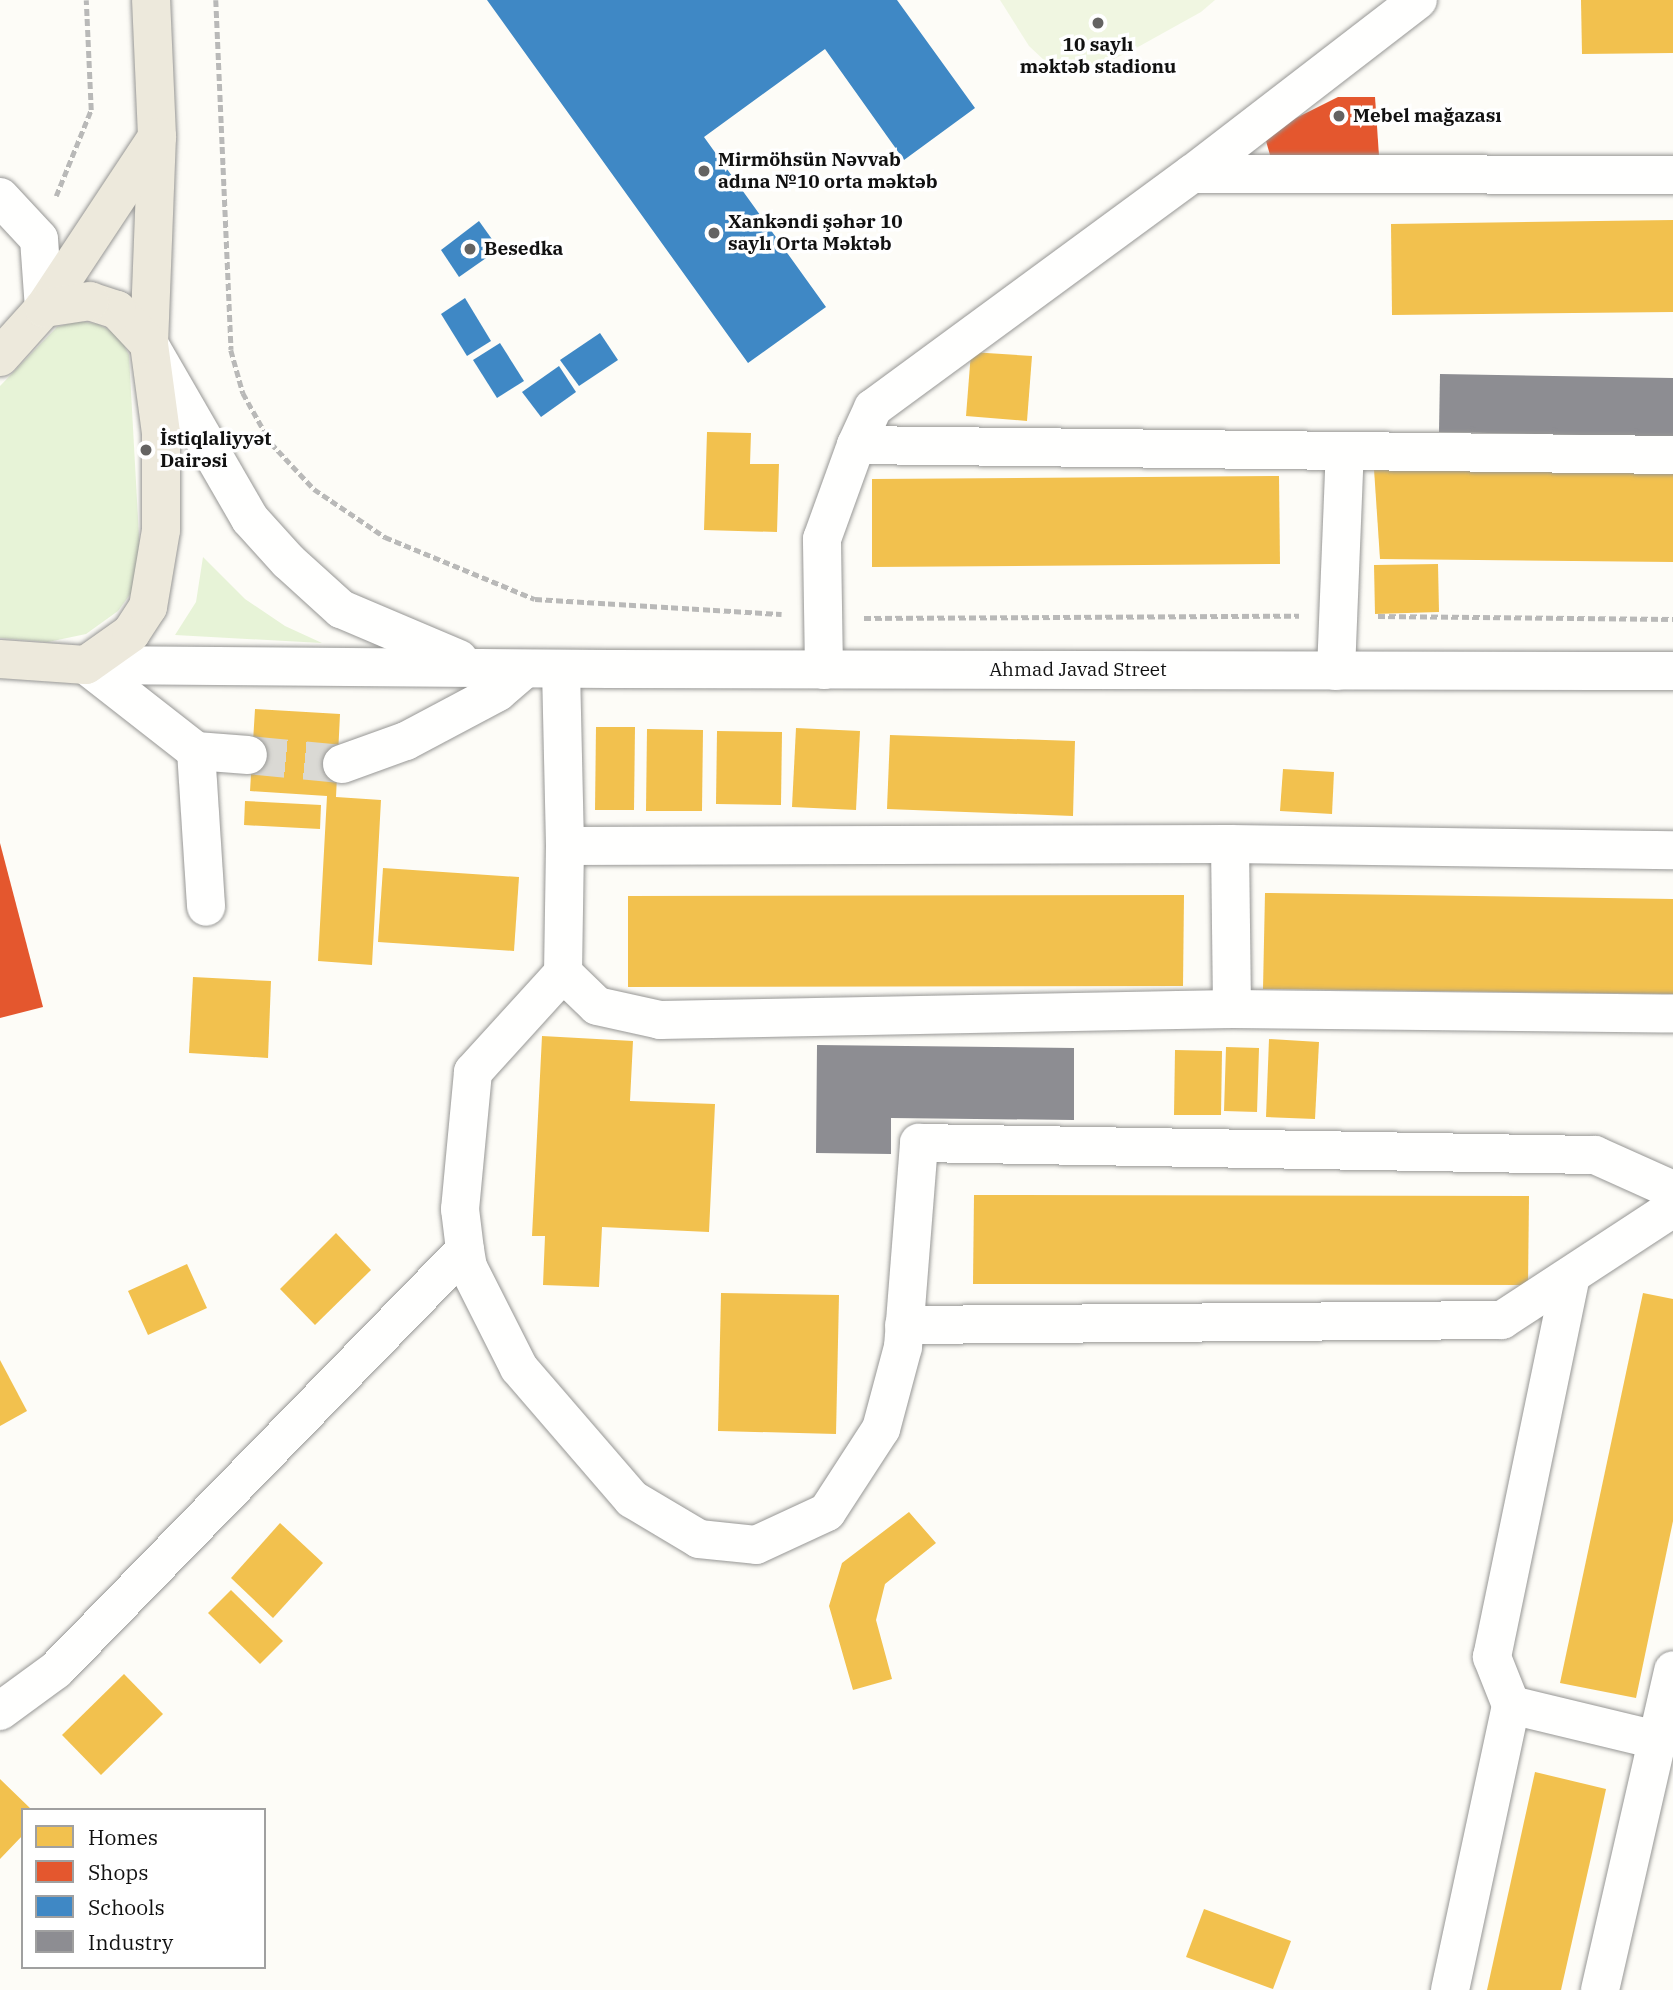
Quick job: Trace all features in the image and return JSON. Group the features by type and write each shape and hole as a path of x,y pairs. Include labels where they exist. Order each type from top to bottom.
{"main road":[{"path":"0,659 86,665 131,633 148,607 155,577 161,530 161,433 149,344 157,136 151,0"},
{"path":"0,357 44,308 157,136"},
{"path":"44,308 90,301 117,310 149,344"}],"street":[{"path":"824,670 822,539 856,445 873,408 1192,174 1418,0"},
{"path":"1192,174 1673,176"},
{"path":"0,197 39,239 44,308"},
{"path":"149,344 250,519 289,561 341,609 412,642 484,668"},
{"path":"856,445 1673,455"},
{"path":"1336,671 1345,451"},
{"path":"86,665 195,751 248,755"},
{"name":"Ahmad Javad Street","path":"86,665 542,669 1673,671"},
{"path":"342,764 406,741 542,669 565,846 563,973 473,1072 460,1209 468,1267 519,1368 632,1499 699,1539 756,1545 827,1512 881,1429 903,1347 919,1143 1595,1155 1673,1190"},
{"path":"195,751 206,907"},
{"path":"565,846 1230,844 1673,850"},
{"path":"1230,844 1232,1009"},
{"path":"563,973 597,1006 660,1020 1232,1009 1673,1014"},
{"path":"904,1325 1502,1320 1673,1208"},
{"path":"0,1712 56,1670 465,1250"},
{"path":"1450,1990 1511,1705 1492,1657 1571,1277"},
{"path":"1600,1990 1673,1670"},
{"path":"1511,1705 1657,1740"}],"path":[{"path":"39,239 91,110 86,0"},
{"path":"216,0 230,350 243,393 271,443 314,489 385,537 535,599 823,617 1338,615 1673,619"}],"green space":[{"name":"10 saylı məktəb stadionu","path":"1000,0 1215,0 1201,12 1129,52 1102,64 1081,65 1046,62 1029,46"},
{"path":"79,321 98,324 111,331 121,339 129,355 140,555 134,589 118,611 86,634 48,642 0,638 0,386 57,327"},
{"path":"203,557 245,599 285,626 322,643 175,635 196,602"}],"building: Homes":[{"path":"1581,0 1673,0 1673,53 1582,54"},
{"path":"1673,220 1673,312 1392,315 1391,224"},
{"path":"971,352 1032,356 1027,421 966,416"},
{"path":"707,432 751,433 750,464 779,464 777,532 704,530"},
{"path":"1374,469 1673,471 1673,562 1380,559"},
{"path":"1279,476 1280,564 872,567 872,479"},
{"path":"1438,564 1439,612 1375,614 1374,565"},
{"path":"255,709 340,714 336,797 381,800 372,965 318,961 327,796 250,791"},
{"path":"596,727 635,727 634,810 595,810"},
{"path":"796,728 860,731 856,810 792,807"},
{"path":"647,729 703,730 702,811 646,811"},
{"path":"717,731 782,732 781,805 716,804"},
{"path":"890,735 1075,741 1073,816 887,809"},
{"path":"1283,769 1334,772 1332,814 1280,811"},
{"path":"245,801 321,805 320,829 244,825"},
{"path":"383,868 519,877 514,951 378,942"},
{"path":"1265,893 1673,899 1673,994 1263,989"},
{"path":"1184,895 1183,986 628,987 628,896"},
{"path":"193,977 271,981 268,1058 189,1053"},
{"path":"542,1036 633,1041 630,1101 715,1104 709,1232 602,1227 599,1287 543,1285 545,1236 532,1236"},
{"path":"1269,1039 1319,1042 1315,1119 1266,1117"},
{"path":"1226,1047 1259,1048 1257,1112 1224,1111"},
{"path":"1175,1050 1222,1051 1221,1115 1174,1115"},
{"path":"974,1195 1529,1196 1528,1285 973,1284"},
{"path":"336,1233 371,1270 315,1325 280,1289"},
{"path":"187,1264 207,1308 148,1335 128,1291"},
{"path":"721,1293 839,1295 836,1434 718,1431"},
{"path":"1643,1293 1673,1299 1673,1521 1636,1698 1560,1683"},
{"path":"0,1360 27,1411 0,1426"},
{"path":"909,1512 936,1543 885,1584 876,1620 892,1679 853,1690 829,1606 842,1563"},
{"path":"280,1523 323,1563 273,1618 231,1578"},
{"path":"231,1590 283,1641 260,1664 208,1613"},
{"path":"124,1674 163,1714 101,1775 62,1735"},
{"path":"1535,1772 1606,1789 1592,1853 1561,1990 1487,1990"},
{"path":"0,1779 30,1808 21,1808 21,1837 0,1859"},
{"path":"1204,1909 1291,1941 1273,1989 1186,1957"}],"building: Shops":[{"name":"Mebel mağazası","path":"1338,97 1375,97 1379,156 1272,162 1264,134"},
{"path":"0,843 43,1007 0,1018"}],"building: Schools":[{"name":"Xankəndi şəhər 10 saylı Orta Məktəb","path":"487,0 897,0 975,108 904,160 825,49 704,137 826,307 748,363"},
{"name":"Besedka","path":"479,221 499,249 459,277 441,250"},
{"name":"Besedka","path":"465,298 491,341 467,356 441,314"},
{"path":"600,333 618,360 579,386 560,360"},
{"path":"500,343 524,381 497,398 473,360"},
{"path":"559,366 576,392 541,417 522,392"}],"building: Industry":[{"path":"1440,374 1673,378 1673,437 1439,432"},
{"path":"817,1045 1074,1048 1074,1120 891,1118 891,1154 816,1153"}],"tunnel":[{"path":"248,755 342,764"}],"place":[{"name":"10 saylı məktəb stadionu","path":"1098,23"},
{"name":"Mebel mağazası","path":"1339,116"},
{"name":"Mirmöhsün Nəvvab adına №10 orta məktəb","path":"704,171"},
{"name":"Xankəndi şəhər 10 saylı Orta Məktəb","path":"714,233"},
{"name":"Besedka","path":"470,249"},
{"name":"İstiqlaliyyət Dairəsi","path":"146,450"}]}
